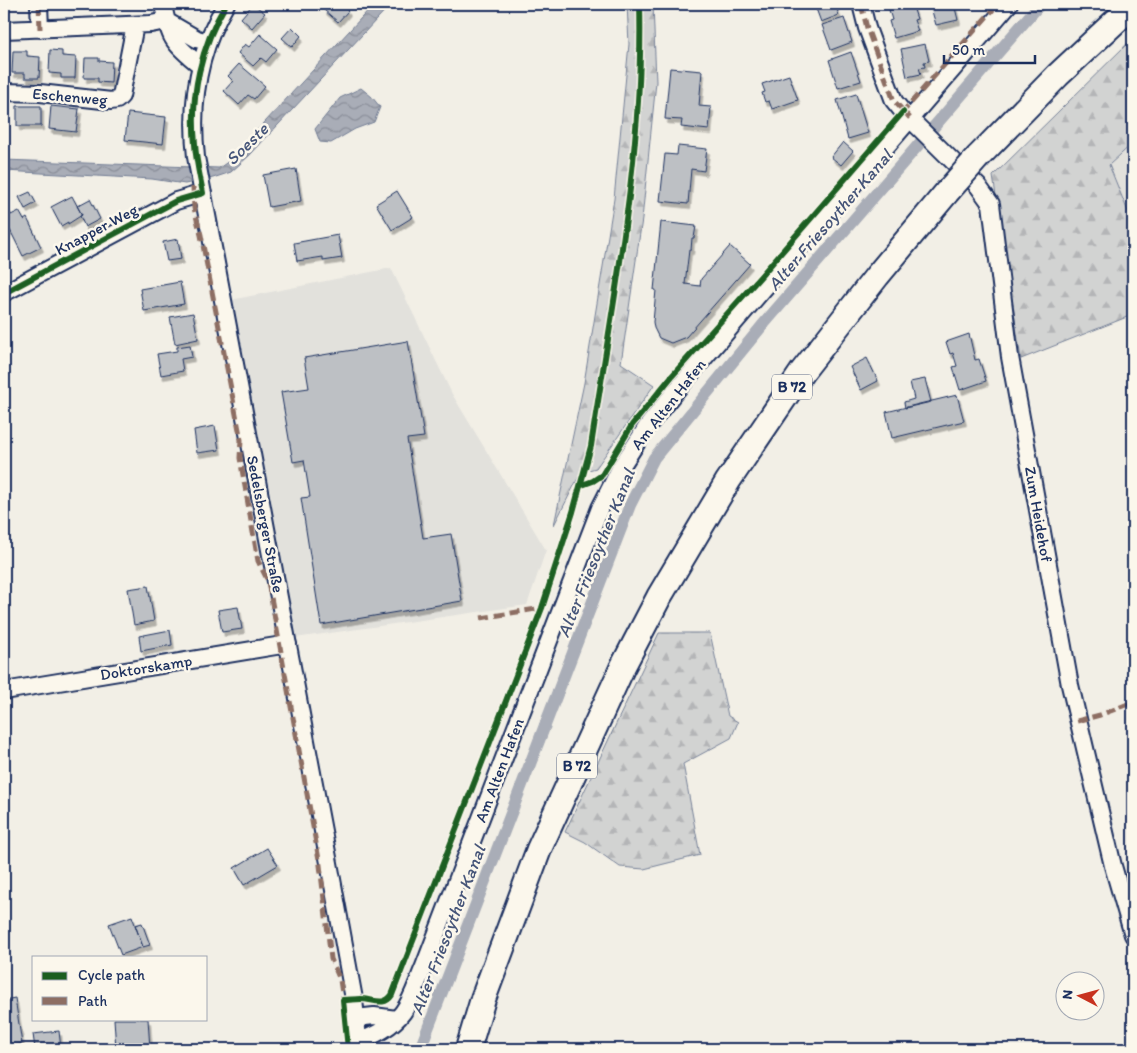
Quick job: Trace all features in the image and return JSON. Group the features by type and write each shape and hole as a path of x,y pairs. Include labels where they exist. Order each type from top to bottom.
{"highway":[{"name":"B 72","path":"468,1049 483,999 539,849 623,666 659,597 728,481 802,372 877,276 947,192 978,157 1058,75 1133,5"}],"street":[{"path":"39,4 40,29"},
{"path":"163,4 169,34 178,46 200,65"},
{"name":"Sedelsberger Straße","path":"226,4 218,16 208,42 200,65 196,85 194,115 196,157 350,980 358,1046"},
{"name":"Zum Heidehof","path":"860,4 894,101 978,186 991,204 1010,357 1070,685 1113,866 1133,934"},
{"name":"Am Alten Hafen","path":"358,1046 381,1032 407,1006 423,969 600,508 621,467 646,428 674,393 921,129 1009,4"},
{"path":"4,30 136,25 166,21 191,36 208,42"},
{"name":"Eschenweg","path":"4,92 40,92 111,101 116,100 121,96 136,25"},
{"name":"Knapper Weg","path":"4,293 176,201 202,190"},
{"name":"Doktorskamp","path":"4,691 288,644"},
{"path":"356,1018 374,1016 396,1019"}],"shaded area":[{"path":"1133,143 1133,224 1109,165"},
{"path":"391,268 452,394 546,550 527,605 295,638 231,300"}],"green space":[{"path":"627,4 653,4 656,82 642,219 621,363 654,385 596,468 581,472 554,525 584,383 614,199 629,44"},
{"path":"1133,38 1133,143 1109,165 1133,224 1133,317 1132,315 1021,359 993,176"},
{"path":"659,633 710,633 728,716 738,722 731,738 683,764 700,855 644,869 620,867 585,842 565,832"}],"water":[{"name":"Soeste","path":"374,4 391,4 250,155 231,172 185,184 152,179 4,171 4,160 219,168 229,161"},
{"path":"361,88 380,107 374,122 355,129 331,143 320,142 315,129 340,98"}],"building":[{"path":"253,4 265,13 252,28 241,18"},
{"path":"329,4 341,4 348,11 338,22 324,10"},
{"path":"835,4 839,15 821,22 815,6"},
{"path":"912,4 917,19 914,20 918,31 894,38 889,21 892,20 889,10"},
{"path":"930,4 954,4 958,20 936,25"},
{"path":"844,18 852,42 831,50 822,25"},
{"path":"292,27 301,36 292,47 282,38"},
{"path":"260,34 277,49 266,62 261,58 253,66 238,53 245,44 249,47"},
{"path":"925,44 929,61 924,62 925,67 919,68 921,74 907,77 901,49"},
{"path":"50,50 62,51 62,56 76,57 75,78 61,78 61,74 49,73"},
{"path":"13,51 27,51 27,56 40,57 39,78 25,78 25,73 12,73"},
{"path":"851,52 861,81 838,88 829,60"},
{"path":"85,58 99,58 99,61 112,62 111,83 98,82 98,78 84,78"},
{"path":"239,64 265,86 254,99 248,95 239,105 224,91 233,81 228,76"},
{"path":"670,68 702,71 699,106 711,107 709,130 681,127 682,120 665,119"},
{"path":"789,75 798,100 772,109 769,101 765,102 762,93 765,92 762,84"},
{"path":"856,94 868,133 848,139 837,100"},
{"path":"17,106 41,106 41,126 17,126"},
{"path":"51,106 79,109 76,132 49,129"},
{"path":"128,113 166,117 163,144 125,140"},
{"path":"843,142 853,151 841,165 831,157"},
{"path":"678,146 707,149 704,171 691,169 688,204 660,201 665,154 677,155"},
{"path":"296,169 301,201 269,207 263,175"},
{"path":"397,191 413,217 392,230 376,204"},
{"path":"30,192 36,203 25,209 19,197"},
{"path":"72,196 82,215 61,226 51,207"},
{"path":"90,199 100,219 85,227 77,206"},
{"path":"8,209 11,215 19,211 24,220 27,218 41,247 23,256 10,230 4,233 4,212"},
{"path":"661,222 696,226 691,250 689,250 685,284 700,286 701,279 730,246 750,264 686,337 671,343 659,338 653,322 656,290 654,290"},
{"path":"338,235 342,258 323,261 323,257 297,261 294,243"},
{"path":"178,239 181,259 167,261 163,242"},
{"path":"180,282 184,304 144,311 140,289"},
{"path":"193,313 198,339 175,344 170,317"},
{"path":"969,334 975,360 979,359 986,381 960,390 953,367 957,366 953,353 950,354 946,342"},
{"path":"408,341 424,437 407,439 423,538 451,534 462,601 321,625 301,498 310,497 304,460 293,462 281,392 309,388 304,358"},
{"path":"190,345 192,357 181,359 183,371 161,375 157,354 177,351 177,347"},
{"path":"867,358 878,381 861,390 850,367"},
{"path":"925,379 931,402 905,408 904,402 914,399 910,382"},
{"path":"957,395 964,421 892,438 886,412"},
{"path":"215,426 219,450 197,453 194,430"},
{"path":"148,586 154,621 134,625 128,589"},
{"path":"238,607 242,629 222,632 218,610"},
{"path":"170,630 172,645 141,651 139,636"},
{"path":"267,848 278,865 244,885 234,868"},
{"path":"132,916 143,947 121,955 109,924"},
{"path":"142,923 150,945 143,947 135,925"},
{"path":"15,998 22,1044 4,1046 4,1000"},
{"path":"114,1020 148,1020 150,1049 116,1049"},
{"path":"59,1031 61,1049 35,1049 33,1034"}],"waterway":[{"name":"Alter Friesoyther Kanal","path":"420,1049 630,505 654,458 762,326 1040,4"}],"marked path":[{"path":"39,4 40,29"},
{"path":"861,4 867,28 894,101 910,118"},
{"path":"901,114 998,4"},
{"path":"193,187 194,208 241,440 240,458 258,561 268,581 320,865 331,959 340,980 343,1000 348,1000"},
{"path":"481,618 542,608"},
{"path":"1077,721 1100,715 1133,702"}],"cycle path":[{"path":"4,293 176,201 203,193 195,144 194,107 196,89 204,54 217,20 226,4"},
{"path":"348,1049 343,1000 361,999 382,1002 389,999 392,995 542,608 573,512 591,446 625,226 637,115 640,4"},
{"path":"582,485 602,475 632,425 672,376 903,112"}]}
